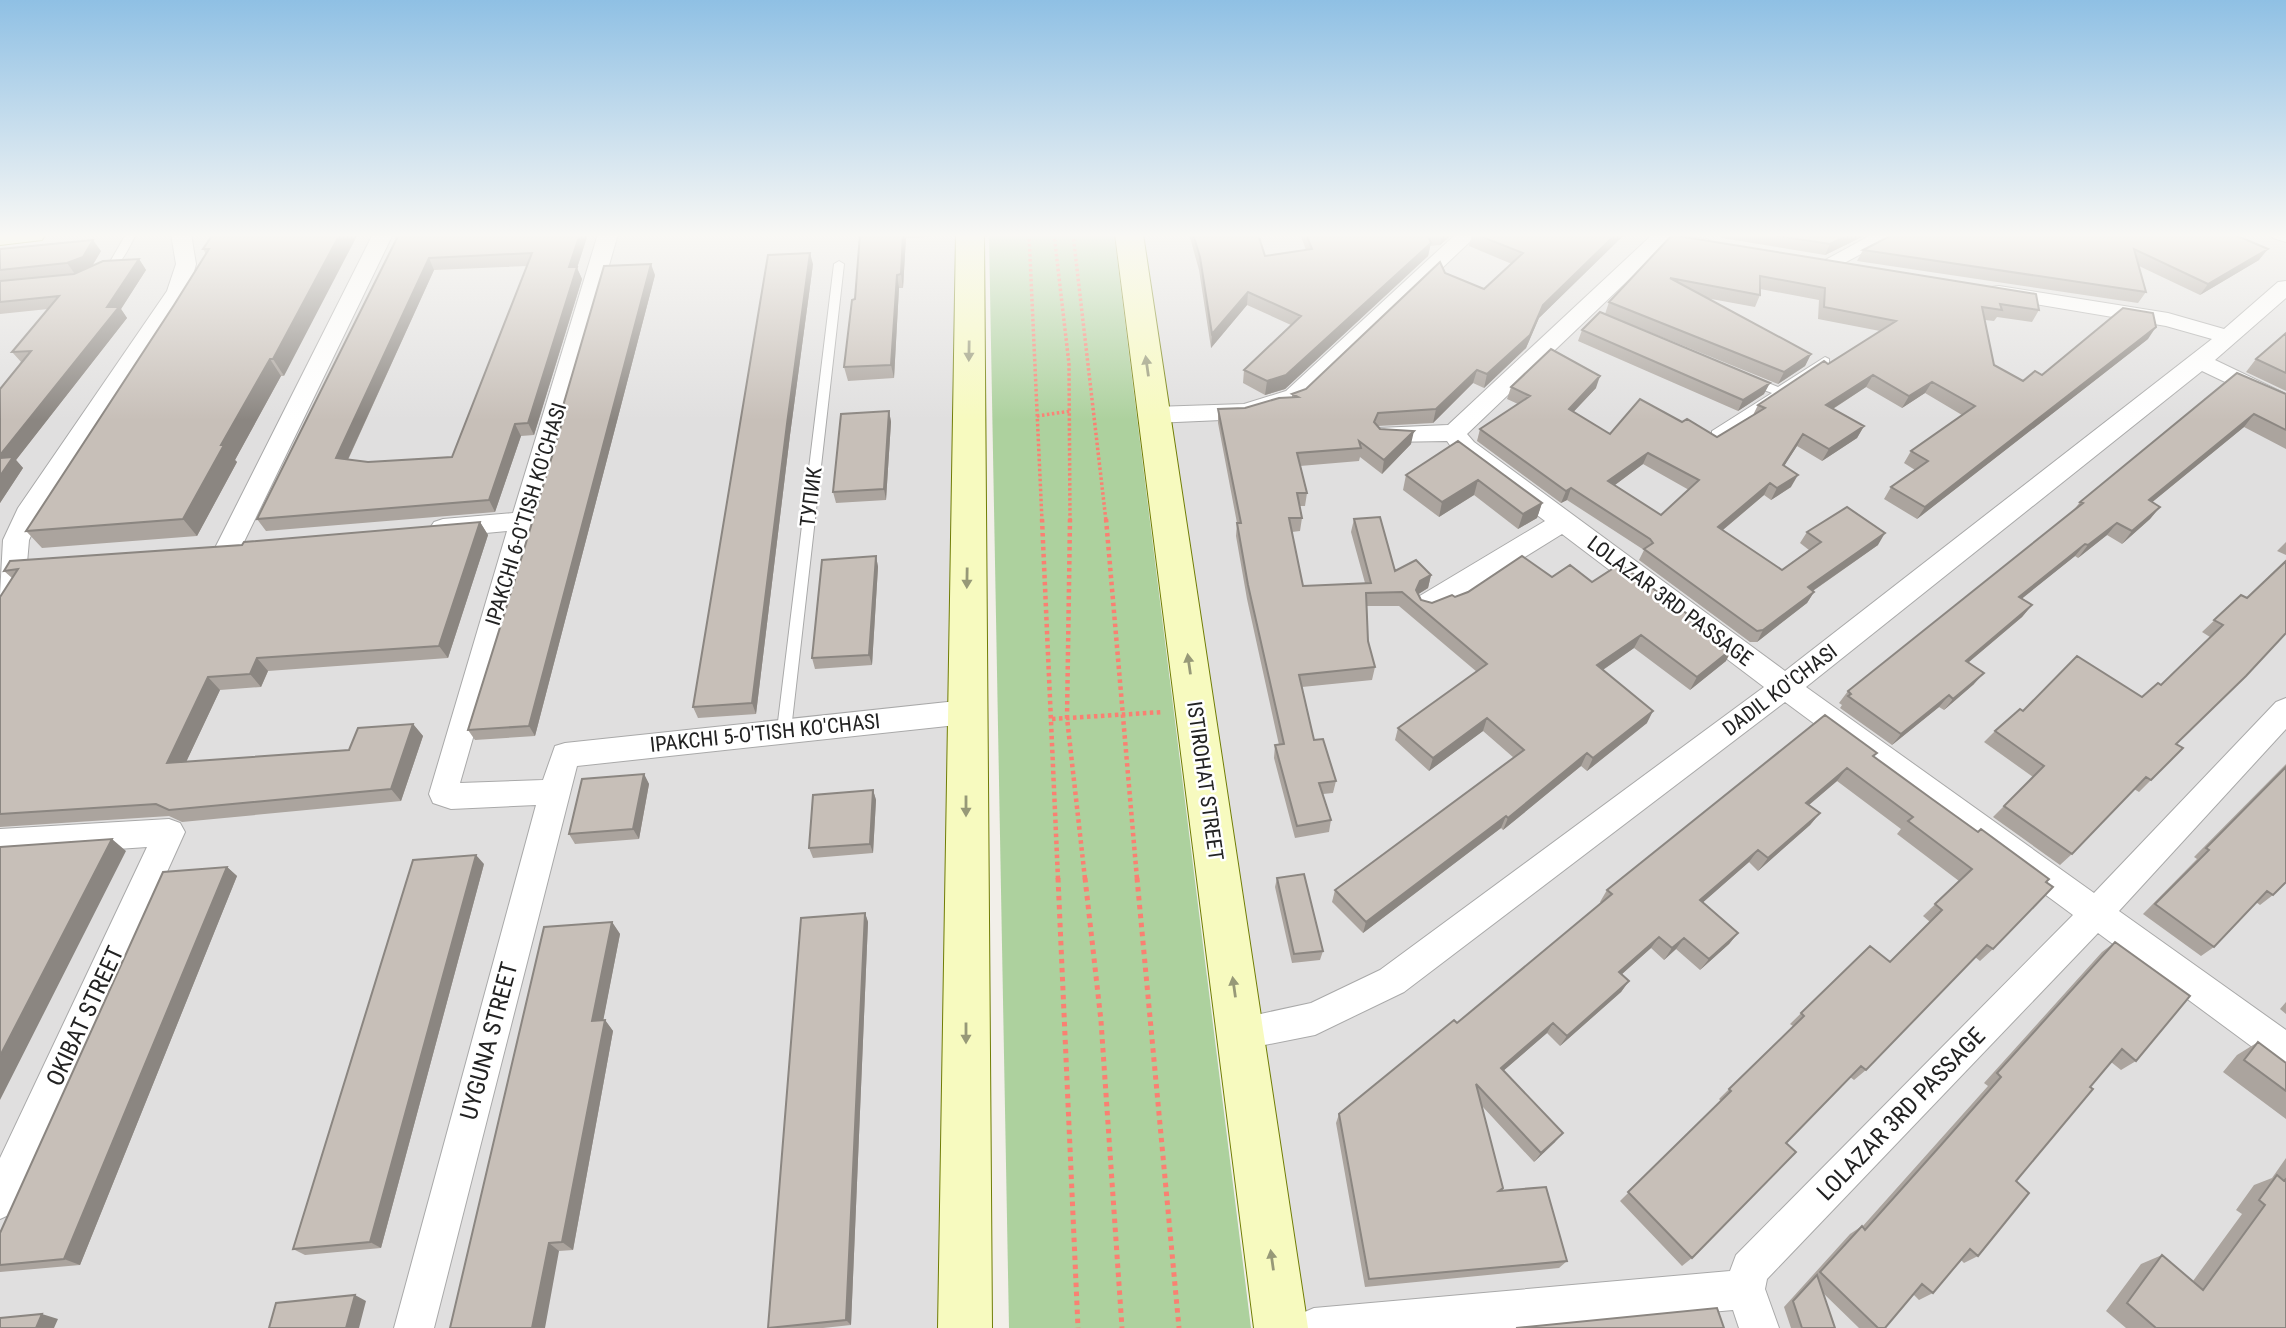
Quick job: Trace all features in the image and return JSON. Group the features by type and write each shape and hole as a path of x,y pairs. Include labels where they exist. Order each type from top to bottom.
{"main road":[{"path":"965,1328 969,296"},
{"name":"ISTIROHAT STREET","path":"1138,296 1281,1328"}],"street":[{"path":"7,574 16,540 31,508 174,296"},
{"path":"229,546 352,296"},
{"name":"IPAKCHI 6-O'TISH KO'CHASI","path":"555,792 444,794 590,296"},
{"path":"1154,415 1246,410 1278,405 1294,396 1401,296"},
{"path":"1386,434 1454,433 1605,296"},
{"path":"2021,296 2168,320 2226,335"},
{"name":"DADIL KO'CHASI","path":"1240,1032 1315,1019 1392,981 1785,687 2200,361 2226,335 2275,296"},
{"path":"2200,361 2286,403"},
{"name":"LOLAZAR 3RD PASSAGE","path":"1454,433 1465,448 1785,687 2286,1051"},
{"path":"417,530 524,521"},
{"path":"1428,604 1564,521"},
{"path":"202,548 256,544"},
{"path":"7,574 40,561"},
{"name":"LOLAZAR 3RD PASSAGE","path":"1745,1289 1749,1269 2095,913 2286,710"},
{"name":"IPAKCHI 5-O'TISH KO'CHASI","path":"565,755 966,712"},
{"name":"UYGUNA STREET","path":"414,1328 565,755"},
{"name":"OKIBAT STREET","path":"0,843 169,832 0,1200"},
{"path":"1314,1328 1745,1289 1759,1328"}],"lane":[{"name":"ТУПИК","path":"784,730 835,296"},
{"path":"1716,434 1825,361"},
{"path":"1742,377 1779,392"}],"path":[{"path":"1032,296 1078,1328"},
{"path":"1061,296 1071,411 1067,718 1101,1021 1122,1328"},
{"path":"1080,296 1114,586 1140,916 1179,1328"},
{"path":"1037,415 1071,411"},
{"path":"1052,719 1195,710"}],"shaded area":[{"path":"0,296 957,296 949,1328 0,1328"},
{"path":"1138,296 2286,296 2286,1328 1281,1328"}],"green space":[{"path":"990,296 1122,296 1251,1328 1009,1328"}],"building":[{"path":"0,296 114,296 107,307 119,307 0,455 0,389 31,351 12,352 59,296 0,302"},
{"path":"180,296 307,296 273,359 270,359 221,445 224,445 183,519 26,531"},
{"path":"368,296 411,296 336,458 368,462 452,457 515,296 568,296 528,423 515,424 489,500 257,519"},
{"path":"595,296 643,296 529,726 468,730 562,423 558,423"},
{"path":"761,296 804,296 752,703 693,707"},
{"path":"855,296 896,296 891,365 844,367 852,300"},
{"path":"1206,296 1245,296 1212,334"},
{"path":"1257,296 1373,296 1286,375 1267,381 1244,370 1301,316"},
{"path":"1404,296 1552,296 1543,305 1530,335 1487,374 1477,370 1436,409 1378,413 1374,422 1380,429 1414,431 1384,460 1359,441 1361,448 1297,453 1307,493 1297,493 1302,518 1289,518 1303,586 1371,583 1354,519 1380,517 1395,571 1416,560 1431,575 1420,581 1416,590 1421,600 1432,603 1468,592 1522,556 1552,577 1570,565 1592,582 1620,564 1733,648 1697,677 1641,635 1597,665 1653,711 1593,758 1587,753 1508,818 1506,816 1366,922 1335,890 1524,750 1487,718 1433,758 1398,728 1487,664 1402,592 1366,593 1368,641 1375,667 1299,675 1314,740 1323,739 1336,781 1319,783 1331,820 1297,826 1275,745 1284,744 1248,585 1237,523 1241,523 1218,409 1245,408 1279,398 1298,397 1292,394 1306,389"},
{"path":"1615,296 1703,296 1811,354 1784,372 1609,302"},
{"path":"1825,296 2036,296 2039,310 2000,304 2002,310 1982,307 1994,365 2023,381 2035,371 2042,375 2123,308 2153,313 2156,327 1925,507 1891,487 1928,461 1911,451 1975,406 1932,382 1909,396 1873,375 1826,405 1864,426 1829,449 1803,434 1783,465 1798,475 1777,488 1770,483 1718,527 1782,570 1821,542 1807,532 1847,507 1885,533 1808,587 1814,592 1763,630 1757,631 1644,549 1653,543 1650,539 1571,488 1566,491 1480,429 1530,396 1511,387 1551,349 1600,376 1569,409 1610,434 1640,399 1682,422 1687,419 1717,437 1765,408 1758,405 1824,361 1828,364 1896,321 1824,307","holes":["1648,453 1699,480 1661,515 1608,481"]},
{"path":"1600,312 1770,383 1743,400 1582,330"},
{"path":"2286,333 2286,373 2256,359"},
{"path":"2237,373 2286,394 2286,430 2254,414 2149,500 2160,507 2132,531 2117,523 2088,545 2085,544 2019,597 2032,605 1966,661 1984,673 1953,699 1949,695 1901,734 1848,696 1851,694 1848,691 2083,503 2080,502"},
{"path":"889,411 884,489 833,492 841,414"},
{"path":"1458,441 1542,503 1523,514 1478,480 1442,502 1406,475"},
{"path":"13,457 0,476 0,458"},
{"path":"480,522 439,646 257,658 250,674 208,677 167,763 349,750 358,728 413,724 391,789 169,810 156,804 0,814 0,597 18,569 4,571 10,561 242,545 244,542"},
{"path":"876,556 869,655 812,658 822,560"},
{"path":"2286,561 2286,633 2176,744 2183,748 2151,780 2146,777 2072,854 2004,806 2044,766 1995,731 2020,709 2023,711 2077,656 2142,697 2158,683 2161,685 2223,625 2214,620 2241,595 2247,598"},
{"path":"1825,715 1877,753 1873,756 1978,832 1981,829 2049,879 2046,882 2053,887 1993,949 1987,945 1866,1070 1861,1066 1786,1143 1796,1152 1692,1258 1628,1192 1731,1091 1729,1089 1804,1016 1801,1013 1870,946 1890,962 1942,910 1935,904 1972,869 1908,821 1913,817 1847,768 1806,803 1820,813 1768,858 1758,850 1700,900 1738,933 1709,959 1684,938 1672,948 1659,937 1619,972 1629,981 1567,1036 1553,1023 1501,1068 1563,1133 1541,1153 1476,1084 1503,1188 1499,1191 1546,1187 1567,1261 1369,1279 1339,1114 1454,1020 1457,1023 1612,894 1607,890"},
{"path":"2286,767 2286,882 2273,895 2267,891 2214,947 2155,904"},
{"path":"644,774 633,829 569,834 582,779"},
{"path":"873,790 870,844 809,848 813,795"},
{"path":"112,839 0,1056 0,847"},
{"path":"476,855 370,1242 293,1249 413,860"},
{"path":"227,867 64,1259 0,1265 0,1233 163,872"},
{"path":"1304,874 1323,951 1294,954 1277,878"},
{"path":"865,913 846,1320 768,1328 801,918"},
{"path":"612,922 592,1021 605,1020 562,1242 549,1243 532,1328 450,1328 544,927"},
{"path":"2115,942 2190,996 2136,1061 2122,1049 2090,1087 2093,1089 2016,1181 2029,1193 1978,1256 1970,1249 1933,1293 1922,1284 1885,1328 1878,1328 1820,1272 1862,1226 1865,1230 1941,1145 2001,1077 1997,1073"},
{"path":"2258,1042 2286,1063 2286,1091 2244,1060"},
{"path":"2277,1175 2284,1181 2286,1179 2286,1328 2156,1328 2127,1303 2162,1255 2203,1290 2265,1205 2259,1200"},
{"path":"1817,1275 1835,1328 1802,1328 1793,1301"},
{"path":"355,1295 346,1328 269,1328 276,1303"},
{"path":"1717,1308 1724,1328 1516,1328"},
{"path":"42,1314 36,1328 0,1328 0,1318"}]}
